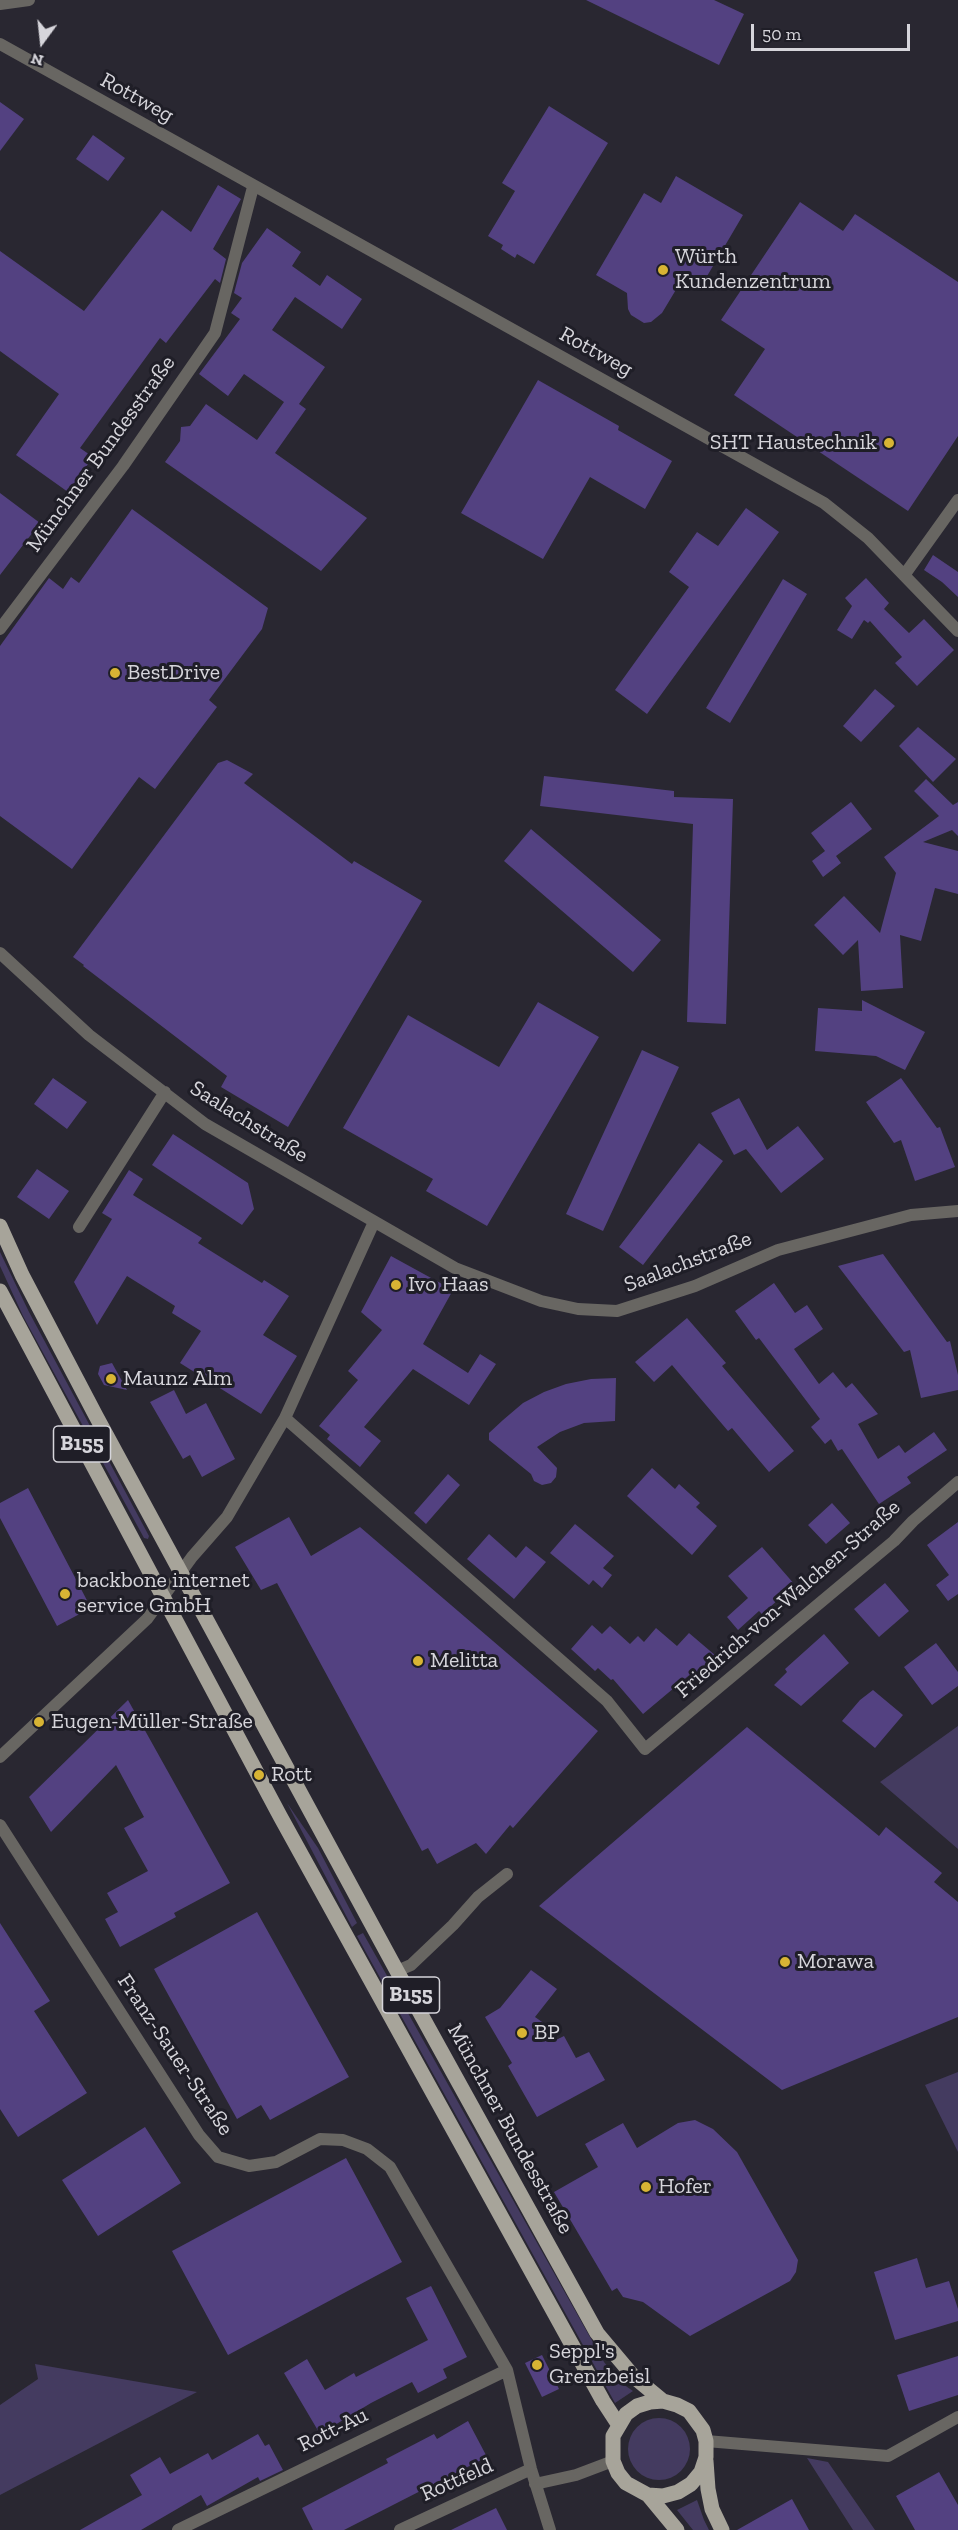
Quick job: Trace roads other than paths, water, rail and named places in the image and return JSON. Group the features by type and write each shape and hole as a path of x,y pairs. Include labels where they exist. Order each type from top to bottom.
{"main road":[{"name":"Münchner Bundesstraße","path":"0,1226 22,1275 64,1355 397,1971 597,2333 634,2377 663,2401"},
{"name":"B155","path":"0,1291 285,1826 603,2401 618,2424"},
{"path":"677,2530 648,2495 626,2483 613,2461 613,2436 618,2424 637,2406 650,2402 663,2401 689,2411 703,2430 706,2441 708,2489 712,2509 722,2530"},
{"path":"648,2495 670,2494 691,2484 701,2472 706,2457"}],"street":[{"path":"0,4 29,0"},
{"name":"Rottweg","path":"0,44 253,188 824,503 868,538 958,631"},
{"name":"Münchner Bundesstraße","path":"0,629 123,466 215,333 253,188"},
{"path":"905,574 958,500"},
{"name":"Saalachstraße","path":"0,953 89,1035 205,1124 455,1268 541,1301 578,1309 617,1311 695,1286 778,1250 911,1215 958,1211"},
{"name":"Saalachstraße","path":"79,1227 165,1092"},
{"path":"0,1757 147,1619 182,1571 227,1517 285,1418 374,1222"},
{"name":"Friedrich-von-Walchen-Straße","path":"285,1418 607,1701 645,1749 894,1541 913,1521 958,1482"},
{"name":"Franz-Sauer-Straße","path":"0,1825 199,2135 218,2157 249,2166 276,2162 320,2139 343,2140 367,2149 390,2167 507,2370 535,2484 550,2530"},
{"path":"397,1971 411,1965 453,1925 478,1897 507,1874"},
{"name":"Rott-Au","path":"178,2530 507,2370"},
{"path":"706,2441 888,2456 958,2417"},
{"path":"535,2484 576,2475 613,2461"},
{"name":"Rottfeld","path":"400,2530 531,2469"}],"place":[{"name":"Würth Kundenzentrum","path":"663,270"},
{"name":"SHT Haustechnik","path":"889,443"},
{"name":"BestDrive","path":"115,673"},
{"name":"Ivo Haas","path":"396,1285"},
{"name":"Maunz Alm","path":"111,1379"},
{"name":"backbone internet service GmbH","path":"65,1594"},
{"name":"Melitta","path":"418,1661"},
{"name":"Eugen-Müller-Straße","path":"39,1722"},
{"name":"Rott","path":"259,1775"},
{"name":"Morawa","path":"785,1962"},
{"name":"BP","path":"522,2033"},
{"name":"Hofer","path":"646,2187"},
{"name":"Seppl's Grenzbeisl","path":"537,2365"}]}
